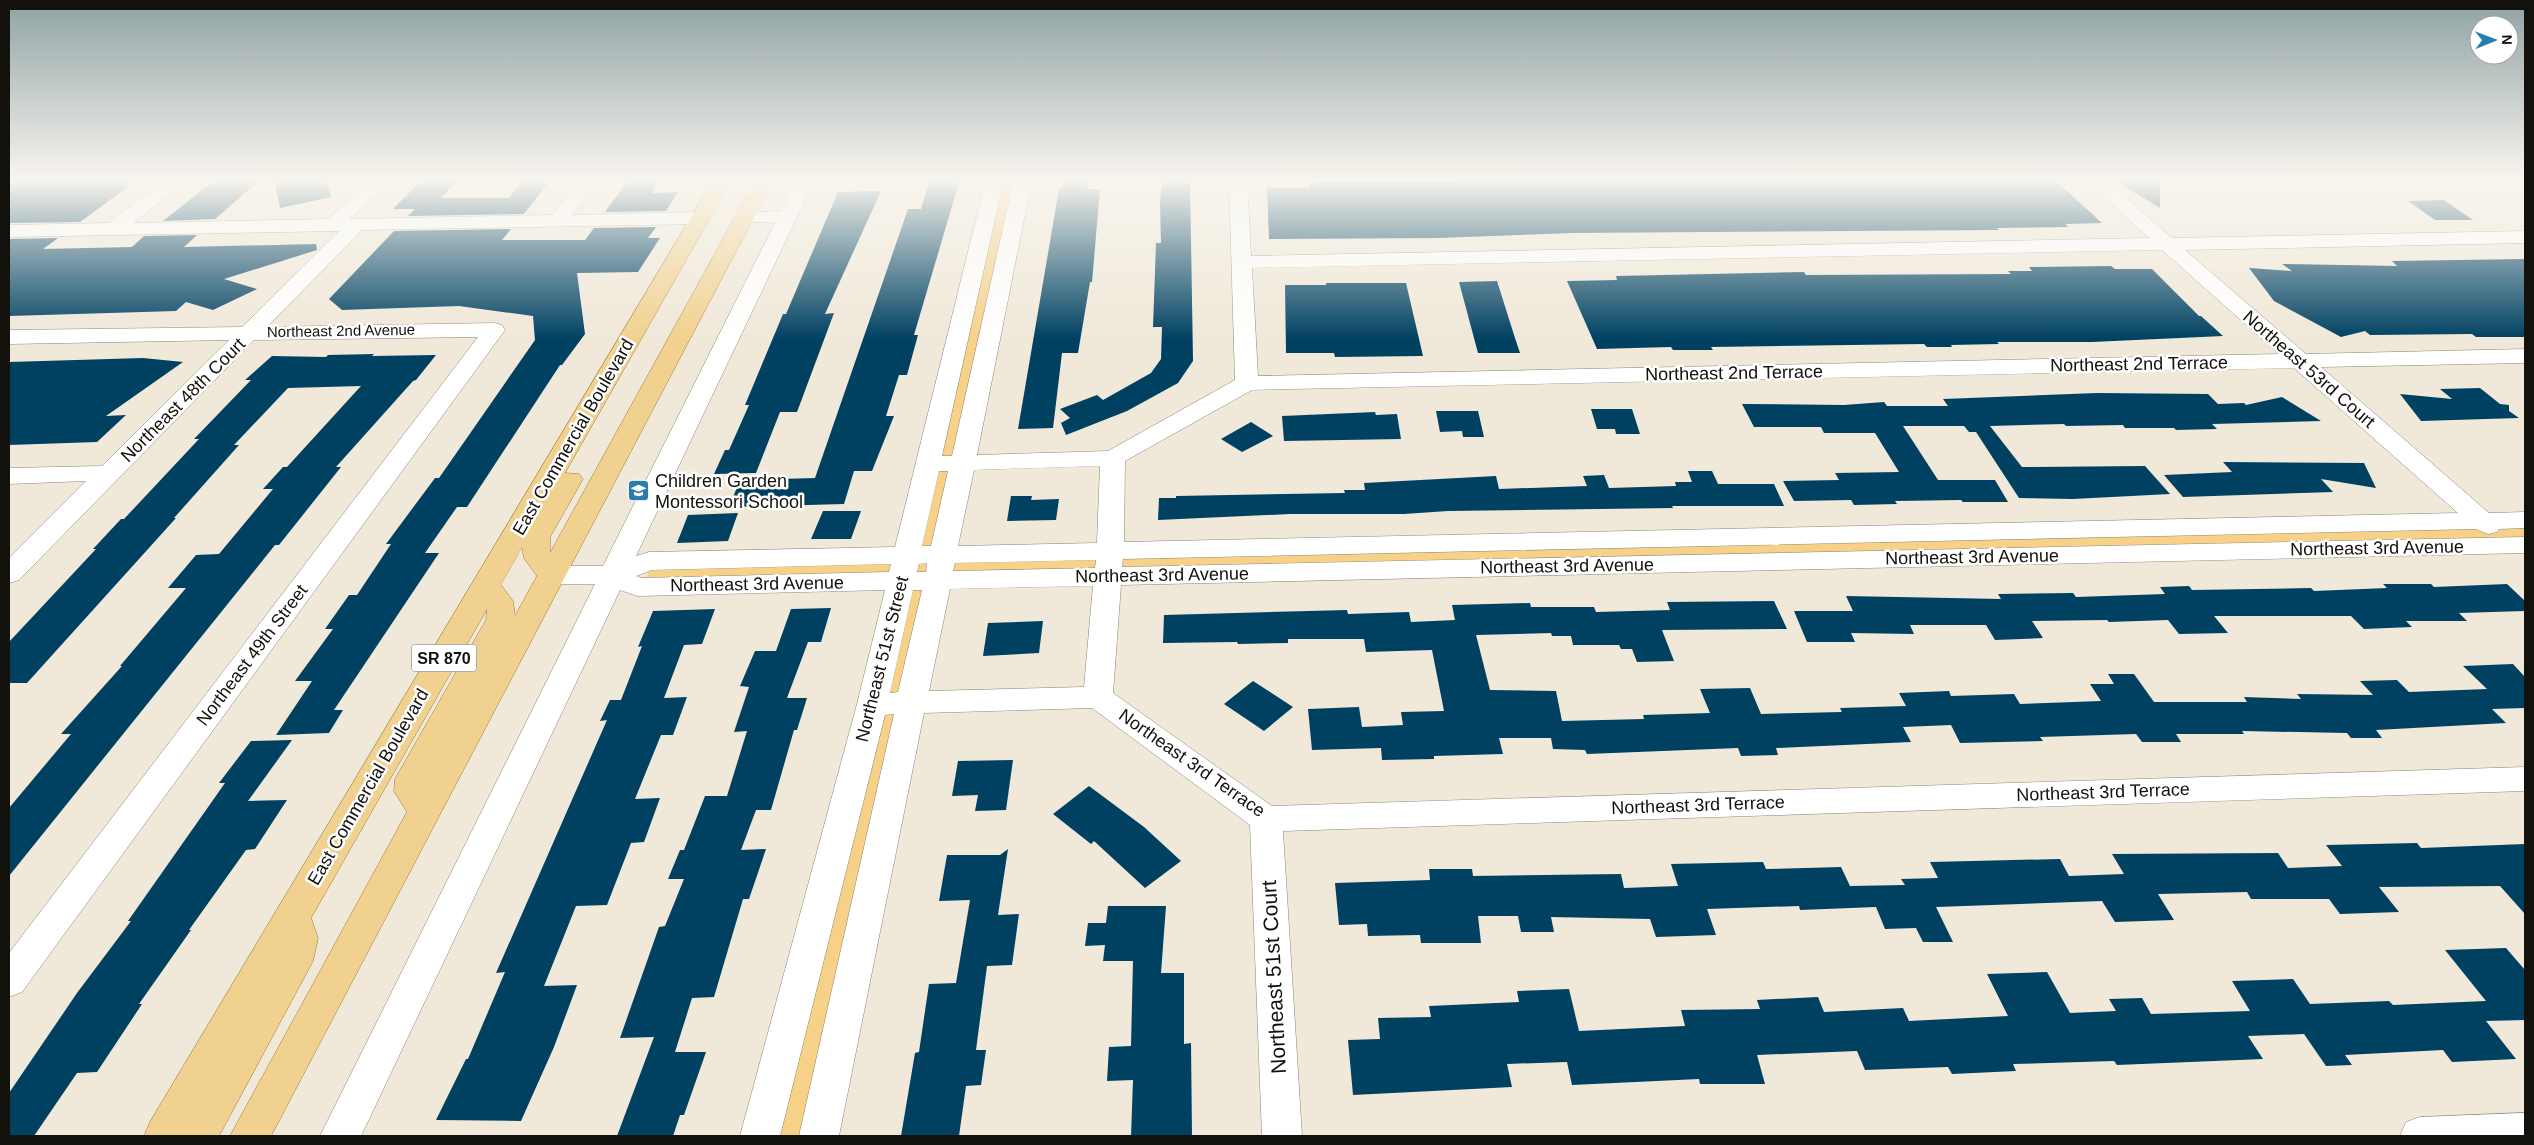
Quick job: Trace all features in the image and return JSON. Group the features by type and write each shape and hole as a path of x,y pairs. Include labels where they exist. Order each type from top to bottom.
{"main road":[{"name":"East Commercial Boulevard","path":"164,1136 693,232"},
{"path":"695,309 683,304 681,298 714,238 713,232"},
{"name":"SR 870","path":"250,1136 736,232"},
{"path":"551,575 539,562 534,547 537,537 603,422 602,415 591,406"},
{"path":"424,810 410,791 412,779 500,620 502,609 499,598 486,587"},
{"path":"197,1136 295,961 300,946 301,932 292,917"}],"street":[{"name":"Northeast 48th Court","path":"9,574 349,232"},
{"path":"340,1136 611,575 779,232"},
{"name":"Northeast 51st Street","path":"760,1136 872,704 981,232"},
{"name":"Northeast 51st Street","path":"820,1136 1011,232"},
{"path":"1241,232 1247,384"},
{"name":"Northeast 53rd Court","path":"2153,232 2482,521 2520,550"},
{"path":"1242,262 2525,237"},
{"name":"Northeast 2nd Avenue","path":"9,337 250,332 494,330"},
{"name":"Northeast 49th Street","path":"9,981 494,330"},
{"name":"Northeast 2nd Terrace","path":"929,464 1113,458 1247,384 2525,356"},
{"path":"872,704 1098,697 1109,564 1113,458"},
{"path":"9,476 111,473"},
{"name":"Northeast 3rd Avenue","path":"1109,564 1795,536 2525,520"},
{"path":"2283,525 2307,550"},
{"path":"1795,536 1808,561"},
{"name":"Northeast 3rd Avenue","path":"551,575 611,575 637,587 940,567 1109,564 1808,561 2307,550 2520,550"},
{"name":"Northeast 3rd Terrace","path":"1098,697 1266,819 2525,779"},
{"name":"Northeast 51st Court","path":"1266,819 1282,1136"},
{"path":"2420,1136 2525,1132"}],"shaded area":[{"path":"990,232 1007,232 937,561 2525,525 2525,539 933,576 808,1136 773,1136 907,577 644,583 651,567 911,560"}],"building":[{"path":"393,232 508,232 502,240 585,240 591,232 652,232 648,238 660,238 638,272 577,273 585,334 562,365 560,365 467,507 457,507 425,553 439,553 334,710 343,710 329,733 276,735 312,681 295,681 333,629 325,629 349,595 357,595 391,544 386,544 435,478 439,478 535,340 533,316 459,306 342,310 329,299"},
{"path":"821,232 862,232 825,314 834,313 797,412 780,412 756,473 714,474 725,450 729,450 749,405 745,405 783,314 786,314"},
{"path":"900,232 944,232 914,335 918,335 907,375 899,375 886,416 894,416 872,471 854,471 844,504 729,507 740,480 815,478"},
{"path":"1052,232 1096,232 1092,282 1090,282 1078,353 1062,353 1053,428 1018,429"},
{"path":"1161,232 1191,232 1193,361 1178,383 1127,411 1066,435 1061,423 1070,418 1060,409 1097,395 1103,400 1151,373 1161,359 1162,327 1153,327 1156,243 1161,243"},
{"path":"1269,232 1653,232 1572,233 1438,238 1269,239"},
{"path":"197,235 184,247 316,244 317,250 224,279 257,289 213,310 186,302 176,311 9,316 9,239 58,238 43,249 132,247 144,236"},
{"path":"2525,259 2525,337 2476,337 2472,334 2370,335 2365,331 2341,337 2274,301 2249,268 2292,271 2282,264 2397,266 2392,261"},
{"path":"2111,266 2115,269 2152,269 2199,316 2223,336 2092,342 1997,342 1999,344 1951,345 1952,347 1927,347 1924,344 1711,347 1713,350 1673,350 1671,347 1597,349 1567,281 1617,280 1616,276 1804,272 1806,275 2011,274 2008,271 2032,271 2029,267"},
{"path":"1497,281 1520,353 1478,353 1459,282"},
{"path":"1326,283 1406,283 1423,356 1335,357 1334,353 1286,353 1285,285 1326,285"},
{"path":"374,354 372,356 436,355 416,380 413,381 336,467 341,467 279,545 275,545 9,876 9,808 71,734 61,734 122,666 120,666 186,588 168,588 196,555 219,554 273,489 263,489 283,467 287,467 361,386 288,388 234,445 239,445 174,518 176,518 27,683 9,683 9,642 96,549 93,549 121,519 124,519 199,439 194,439 251,380 245,380 272,356 326,357 328,355"},
{"path":"143,358 183,362 106,416 126,415 97,442 9,445 9,362"},
{"path":"2480,388 2500,404 2509,405 2509,411 2519,418 2421,421 2400,394 2452,399 2440,389"},
{"path":"2097,393 2208,394 2218,404 2244,403 2246,405 2282,397 2321,421 2212,424 2217,429 2176,430 2174,428 2125,428 2123,425 1990,426 2022,467 2145,466 2170,494 2073,499 2019,498 1976,432 1969,432 1964,426 1903,426 1938,480 1995,480 2008,502 1963,502 1961,500 1895,501 1897,504 1854,505 1851,500 1794,501 1783,481 1839,480 1835,473 1899,472 1875,433 1824,433 1821,427 1754,427 1742,404 1844,405 1884,402 1887,406 1948,406 1943,399"},
{"path":"1591,409 1632,409 1640,434 1616,434 1615,429 1597,429"},
{"path":"1436,411 1478,411 1484,437 1463,437 1462,431 1440,432"},
{"path":"1375,412 1376,415 1397,414 1401,439 1284,441 1282,416"},
{"path":"1251,422 1273,436 1242,452 1221,439"},
{"path":"2223,462 2364,463 2376,488 2321,479 2333,492 2183,497 2164,475 2232,472"},
{"path":"1688,471 1712,471 1718,484 1774,484 1784,506 1672,506 1673,508 1448,511 1404,514 1290,514 1158,520 1159,498 1176,498 1176,496 1345,493 1344,490 1365,490 1364,483 1496,476 1499,489 1587,486 1583,476 1604,475 1609,488 1676,486 1675,482 1692,482"},
{"path":"1011,496 1032,496 1031,500 1059,499 1056,520 1007,521"},
{"path":"823,511 861,511 851,539 811,539"},
{"path":"738,513 728,541 677,543 688,515"},
{"path":"2383,584 2431,584 2434,587 2507,584 2525,601 2525,611 2459,613 2467,621 2406,621 2412,627 2364,629 2351,616 2214,616 2228,633 2179,634 2168,620 2109,622 2107,620 2032,621 2043,638 1995,640 1986,625 1910,625 1914,634 1851,633 1855,642 1807,642 1794,611 1853,611 1846,596 2001,599 1998,594 2073,593 2076,597 2165,594 2160,587 2189,586 2192,590 2311,588 2314,591 2387,588"},
{"path":"1774,601 1787,629 1662,630 1674,661 1637,662 1632,649 1621,649 1619,645 1573,645 1571,636 1552,636 1551,633 1476,635 1490,690 1556,691 1562,721 1644,719 1643,715 1710,713 1700,689 1750,688 1761,714 1842,712 1840,708 1906,706 1899,693 1949,691 1951,696 2014,694 2020,704 2101,701 2090,684 2114,684 2108,674 2134,674 2154,702 2247,702 2244,697 2301,699 2297,694 2373,695 2360,681 2397,680 2409,692 2487,689 2463,666 2513,664 2525,677 2525,708 2492,709 2506,723 2376,730 2382,738 2351,738 2347,733 2242,731 2244,734 2176,734 2181,742 2142,742 2136,734 2040,737 2043,741 1960,743 1951,725 1903,727 1911,742 1776,748 1778,755 1741,756 1738,748 1587,754 1585,750 1553,749 1551,738 1499,738 1503,754 1434,756 1434,759 1382,760 1381,748 1312,750 1308,709 1359,707 1362,727 1403,725 1401,712 1444,711 1432,650 1366,652 1364,639 1288,639 1288,643 1238,644 1237,642 1163,643 1164,615 1347,610 1348,614 1409,612 1411,622 1455,620 1452,605 1530,603 1531,607 1594,607 1596,612 1670,610 1667,602"},
{"path":"831,608 821,642 808,642 787,698 807,698 797,730 794,730 771,810 756,810 741,850 766,849 749,899 743,899 714,997 692,998 675,1052 706,1052 684,1115 680,1115 673,1136 617,1136 654,1037 620,1038 659,927 665,926 684,879 668,879 680,850 684,850 705,796 727,796 747,731 734,732 749,687 740,686 755,651 776,651 791,609"},
{"path":"715,609 702,644 684,645 664,698 687,697 673,735 661,735 635,799 660,798 644,842 631,843 607,905 576,906 544,986 577,985 554,1047 521,1121 436,1120 466,1059 468,1059 505,972 496,973 607,720 600,721 610,700 621,700 642,646 638,647 653,611"},
{"path":"1043,621 1039,653 983,656 988,623"},
{"path":"1253,681 1293,707 1264,731 1224,704"},
{"path":"292,740 248,801 287,800 255,849 246,850 189,930 191,930 139,1004 142,1004 97,1072 77,1073 34,1136 9,1136 9,1093 77,993 131,921 128,921 225,783 219,783 251,741"},
{"path":"1013,760 1006,810 975,811 978,795 952,796 958,761"},
{"path":"1089,786 1144,827 1181,861 1145,888 1094,841 1091,844 1053,814"},
{"path":"2417,843 2421,848 2525,844 2525,914 2500,886 2379,887 2399,912 2340,914 2329,899 2251,899 2247,892 2158,894 2174,920 2115,922 2102,901 1936,907 1953,942 1923,942 1916,928 1885,929 1876,907 1800,910 1799,906 1707,909 1716,935 1656,937 1650,919 1551,917 1554,932 1521,932 1518,916 1478,916 1481,943 1421,943 1420,935 1368,936 1367,924 1339,925 1335,883 1430,880 1429,869 1472,869 1473,876 1621,874 1624,888 1678,886 1671,864 1763,862 1766,869 1841,867 1850,886 1905,885 1901,879 1938,878 1930,862 2060,859 2069,876 2124,874 2112,854 2278,853 2288,868 2342,866 2326,845"},
{"path":"1008,849 998,915 1019,914 1012,965 987,966 976,1050 986,1050 981,1085 966,1086 959,1136 901,1136 915,1053 919,1052 929,984 956,983 970,900 939,901 947,855 1000,855"},
{"path":"1108,906 1166,906 1161,973 1184,973 1184,1044 1191,1043 1192,1136 1131,1136 1133,1080 1107,1081 1109,1047 1131,1046 1133,961 1103,961 1105,945 1085,946 1088,923 1106,923"},
{"path":"2506,948 2525,970 2525,1020 2486,1021 2516,1059 2452,1062 2443,1050 2345,1055 2352,1065 2326,1066 2304,1034 2248,1036 2263,1059 2117,1065 2114,1061 2013,1064 2016,1071 1952,1074 1948,1067 1865,1070 1857,1051 1757,1055 1765,1084 1700,1084 1699,1079 1572,1085 1567,1062 1507,1064 1512,1087 1353,1095 1348,1040 1380,1039 1378,1018 1431,1017 1429,1006 1519,1002 1517,991 1569,989 1579,1031 1685,1026 1681,1010 1760,1009 1757,1000 1818,997 1824,1012 1903,1008 1909,1021 2008,1016 1987,974 2047,972 2070,1013 2116,1011 2109,999 2142,998 2151,1014 2250,1011 2232,981 2293,979 2310,1004 2389,1001 2393,1005 2486,1001 2445,950"}],"place":[{"name":"Children Garden Montessori School","path":"639,491"}]}
